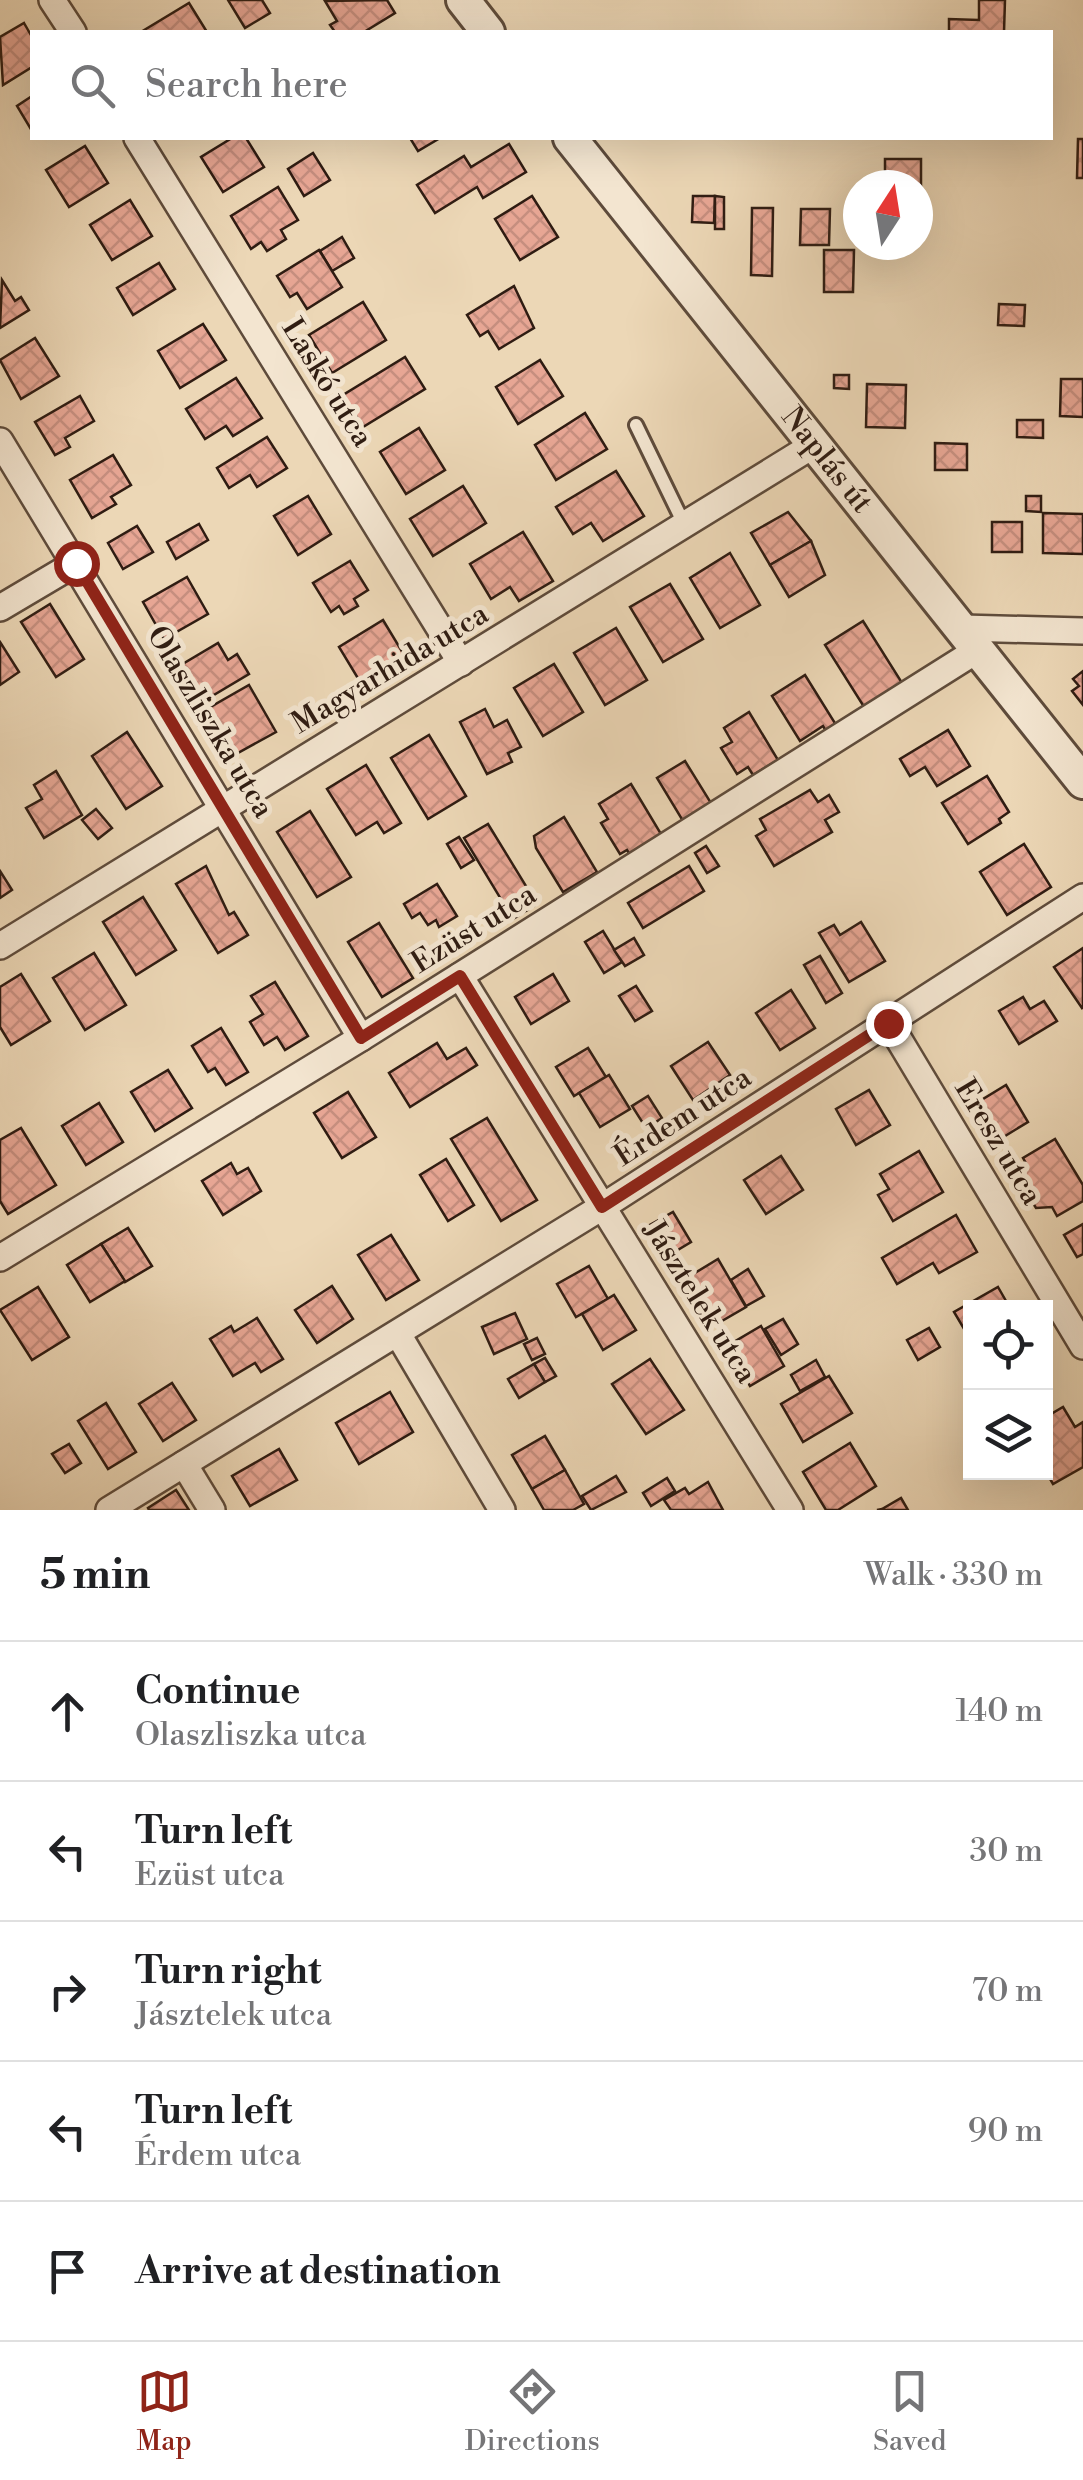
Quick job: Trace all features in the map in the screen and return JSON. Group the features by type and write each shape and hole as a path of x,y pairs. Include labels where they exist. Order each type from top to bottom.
{"street":[{"path":"52,0 71,30"},
{"path":"462,0 486,30"},
{"name":"Laskó utca","path":"138,140 462,663"},
{"name":"Naplás út","path":"572,140 1083,782"},
{"name":"Olaszliszka utca","path":"0,441 361,1038"},
{"name":"Magyarhida utca","path":"0,946 812,446"},
{"path":"0,608 76,563"},
{"path":"970,638 1083,630"},
{"name":"Ezüst utca","path":"0,1258 460,976 970,638"},
{"name":"Érdem utca","path":"109,1510 602,1207 1083,898"},
{"name":"Jásztelek utca","path":"460,976 790,1510"},
{"name":"Eresz utca","path":"888,1023 1083,1346"},
{"path":"398,1334 502,1510"},
{"path":"184,1464 212,1510"}],"lane":[{"path":"636,425 685,526"}],"building":[{"path":"228,0 262,0 270,13 245,28"},
{"path":"387,0 395,13 367,30 334,30 330,25 337,21 325,1"},
{"path":"979,0 1005,0 1004,30 949,30 949,19 979,20"},
{"path":"189,3 206,30 144,30"},
{"path":"24,23 30,34 30,68 3,85 0,37"},
{"path":"30,97 30,128 17,106"},
{"path":"1078,139 1083,139 1083,178 1077,178"},
{"path":"229,140 247,140 264,167 223,192 201,157"},
{"path":"411,140 437,140 418,151"},
{"path":"509,144 526,172 483,198 477,187 435,213 417,185 464,156 471,167"},
{"path":"85,146 108,183 69,207 46,170"},
{"path":"313,153 330,180 304,196 288,169"},
{"path":"885,159 921,159 921,170 885,170"},
{"path":"278,187 298,220 281,230 286,239 267,251 261,242 251,249 231,216"},
{"path":"532,196 558,237 520,260 495,219"},
{"path":"693,196 715,196 714,223 692,222"},
{"path":"715,196 724,197 724,229 715,229"},
{"path":"130,200 152,236 112,260 90,225"},
{"path":"752,208 773,208 772,276 751,275"},
{"path":"801,209 830,209 829,245 800,245"},
{"path":"342,237 354,258 332,271 320,251"},
{"path":"319,250 342,287 307,309 297,293 290,297 277,276"},
{"path":"824,250 843,250 843,260 854,260 853,292 824,292"},
{"path":"159,263 175,289 133,315 117,288"},
{"path":"2,280 15,301 21,297 29,310 0,328"},
{"path":"514,286 534,328 499,349 488,331 480,336 467,315"},
{"path":"363,302 386,340 332,373 309,335"},
{"path":"999,304 1025,305 1024,326 998,325"},
{"path":"203,324 226,360 180,388 158,351"},
{"path":"35,338 59,376 21,399 0,360"},
{"path":"405,357 425,389 363,427 343,395"},
{"path":"540,360 563,396 518,424 496,387"},
{"path":"834,375 849,375 849,389 834,388"},
{"path":"236,378 262,418 233,436 226,426 205,439 186,409"},
{"path":"1061,379 1083,379 1083,417 1060,416"},
{"path":"867,384 906,385 905,428 866,427"},
{"path":"80,396 94,421 65,438 70,447 55,455 35,422"},
{"path":"585,413 607,449 556,480 535,445"},
{"path":"1017,420 1043,420 1043,438 1017,437"},
{"path":"419,428 445,470 406,494 380,452"},
{"path":"267,437 287,468 257,487 250,475 229,488 217,468"},
{"path":"935,443 967,444 967,470 935,470"},
{"path":"113,455 131,485 111,497 116,504 92,518 70,480"},
{"path":"616,471 644,516 603,541 591,523 573,534 556,507"},
{"path":"463,486 486,523 433,556 410,519"},
{"path":"308,496 331,534 298,555 274,516"},
{"path":"1026,496 1041,496 1041,512 1026,511"},
{"path":"788,512 811,541 770,565 751,533"},
{"path":"1043,513 1083,514 1083,554 1043,553"},
{"path":"992,522 1022,522 1022,552 992,552"},
{"path":"199,524 208,540 176,559 167,542"},
{"path":"137,526 153,552 123,569 108,543"},
{"path":"523,532 553,581 519,601 510,587 491,599 470,564"},
{"path":"811,541 825,575 789,597 770,565"},
{"path":"730,553 760,605 720,628 690,578"},
{"path":"350,561 368,590 354,599 358,606 344,614 339,606 331,612 313,583"},
{"path":"187,577 208,614 164,639 143,602"},
{"path":"670,584 703,639 663,662 630,607"},
{"path":"50,604 84,659 56,677 21,622"},
{"path":"383,620 406,658 362,685 339,647"},
{"path":"863,621 904,686 866,710 825,645"},
{"path":"616,628 647,680 605,705 574,653"},
{"path":"0,642 19,672 0,685"},
{"path":"218,643 228,660 237,654 249,674 202,702 181,665"},
{"path":"554,664 583,712 543,736 514,688"},
{"path":"1083,671 1083,705 1072,691 1079,686 1073,679"},
{"path":"805,675 838,728 828,734 823,726 800,741 772,696"},
{"path":"249,685 276,732 236,754 218,723 203,733 193,717"},
{"path":"485,709 494,727 507,720 521,747 508,753 512,762 487,774 460,722"},
{"path":"749,712 778,760 753,775 748,767 737,774 721,748 732,742 724,728"},
{"path":"948,730 970,766 937,786 925,767 910,776 900,759"},
{"path":"127,732 162,786 126,809 92,756"},
{"path":"429,735 466,796 428,819 391,758"},
{"path":"685,761 711,803 683,821 657,778"},
{"path":"366,765 401,823 384,833 377,822 356,835 327,789"},
{"path":"56,771 82,815 44,838 26,808 42,799 34,785"},
{"path":"987,776 1009,812 999,819 1001,823 968,844 942,803"},
{"path":"631,784 664,839 632,858 627,850 620,854 601,823 608,819 599,804"},
{"path":"810,790 818,802 829,795 839,812 825,820 832,832 774,866 756,836 766,830 760,819"},
{"path":"96,809 112,828 98,839 82,820"},
{"path":"310,811 351,877 317,897 277,832"},
{"path":"564,817 597,872 563,892 536,848 534,836"},
{"path":"488,824 537,904 513,919 464,838"},
{"path":"459,837 474,860 461,868 447,844"},
{"path":"1024,844 1051,887 1007,915 980,872"},
{"path":"706,846 719,866 707,873 695,853"},
{"path":"206,866 229,915 234,912 248,935 218,953 176,884"},
{"path":"689,866 704,891 643,928 628,903"},
{"path":"0,871 12,890 0,898"},
{"path":"437,884 457,916 439,927 436,920 428,925 420,913 412,918 404,904"},
{"path":"143,897 176,950 136,975 103,922"},
{"path":"861,922 885,961 849,982 819,933 834,925 840,935"},
{"path":"379,923 413,978 382,997 348,942"},
{"path":"603,931 622,962 604,973 585,942"},
{"path":"634,938 644,955 625,966 614,950"},
{"path":"1083,948 1083,1007 1082,1008 1054,967"},
{"path":"94,953 126,1005 85,1030 53,978"},
{"path":"820,956 842,993 826,1003 804,965"},
{"path":"21,974 50,1021 11,1045 0,1027 0,987"},
{"path":"553,974 569,1001 531,1024 515,997"},
{"path":"275,982 308,1036 285,1050 277,1037 264,1045 250,1022 263,1014 251,996"},
{"path":"636,986 652,1011 635,1021 619,996"},
{"path":"791,990 815,1028 780,1050 756,1013"},
{"path":"1023,997 1030,1009 1044,1001 1057,1021 1019,1044 999,1011"},
{"path":"221,1028 248,1072 226,1085 215,1068 208,1072 192,1046"},
{"path":"708,1042 730,1075 693,1100 671,1066"},
{"path":"437,1043 447,1059 466,1048 477,1065 410,1107 389,1073"},
{"path":"588,1048 606,1077 574,1096 556,1067"},
{"path":"168,1070 192,1108 155,1131 131,1092"},
{"path":"609,1075 630,1109 600,1127 579,1093"},
{"path":"1006,1085 1028,1122 992,1144 970,1107"},
{"path":"869,1090 890,1125 856,1145 836,1109"},
{"path":"348,1092 376,1137 342,1158 314,1113"},
{"path":"648,1096 662,1118 646,1128 632,1106"},
{"path":"99,1103 123,1142 86,1165 62,1126"},
{"path":"487,1118 537,1200 501,1221 451,1139"},
{"path":"21,1128 56,1185 8,1214 0,1201 0,1140"},
{"path":"1055,1139 1083,1185 1083,1201 1057,1216 1052,1207 1036,1208 1020,1182 1027,1177 1021,1168 1027,1165 1023,1158"},
{"path":"919,1151 943,1192 893,1221 878,1195 889,1189 880,1174"},
{"path":"781,1156 803,1190 766,1214 744,1180"},
{"path":"446,1159 474,1205 448,1221 420,1175"},
{"path":"231,1163 237,1174 248,1168 261,1191 223,1215 202,1181"},
{"path":"673,1212 691,1242 666,1257 648,1226"},
{"path":"956,1215 977,1252 939,1273 933,1263 897,1284 882,1258"},
{"path":"1083,1224 1083,1254 1077,1257 1064,1235"},
{"path":"128,1228 152,1266 125,1282 101,1244"},
{"path":"391,1235 419,1280 386,1300 358,1255"},
{"path":"101,1244 125,1281 90,1302 67,1265"},
{"path":"718,1259 746,1307 708,1329 680,1282"},
{"path":"589,1266 608,1299 576,1317 557,1284"},
{"path":"748,1269 764,1296 746,1306 731,1280"},
{"path":"332,1286 353,1319 317,1343 295,1310"},
{"path":"38,1287 69,1337 32,1360 0,1310"},
{"path":"998,1287 1005,1300 975,1300"},
{"path":"614,1295 636,1330 603,1350 582,1314"},
{"path":"963,1307 963,1327 954,1312"},
{"path":"515,1313 527,1339 494,1354 482,1327"},
{"path":"257,1318 283,1359 261,1372 255,1363 233,1376 210,1339 231,1326 234,1332"},
{"path":"783,1319 798,1344 781,1355 765,1329"},
{"path":"761,1326 784,1366 750,1386 727,1346"},
{"path":"929,1328 940,1347 918,1360 907,1340"},
{"path":"537,1338 545,1354 532,1360 524,1344"},
{"path":"545,1358 556,1376 545,1382 534,1364"},
{"path":"650,1359 684,1410 646,1434 612,1384"},
{"path":"816,1360 825,1377 800,1391 791,1375"},
{"path":"534,1364 545,1382 519,1398 508,1379"},
{"path":"829,1376 852,1413 803,1442 781,1404"},
{"path":"172,1383 196,1420 163,1441 139,1404"},
{"path":"390,1392 413,1432 359,1464 336,1423"},
{"path":"106,1403 136,1452 108,1469 78,1421"},
{"path":"1063,1407 1075,1427 1083,1422 1083,1467 1053,1484 1051,1480 1053,1413"},
{"path":"545,1436 565,1470 532,1489 512,1455"},
{"path":"850,1443 876,1486 838,1510 826,1510 803,1472"},
{"path":"69,1444 81,1463 65,1473 52,1454"},
{"path":"279,1449 297,1480 250,1506 232,1476"},
{"path":"565,1470 584,1504 573,1510 544,1510 532,1489"},
{"path":"616,1476 626,1492 591,1510 582,1496"},
{"path":"667,1478 675,1491 651,1506 643,1493"},
{"path":"708,1482 723,1510 671,1510 664,1500 685,1488 689,1494"},
{"path":"176,1490 189,1510 149,1510 148,1508"},
{"path":"901,1498 908,1510 877,1510 882,1509"}],"route":[{"path":"76,563 361,1038 460,976 602,1207 888,1023"}]}
